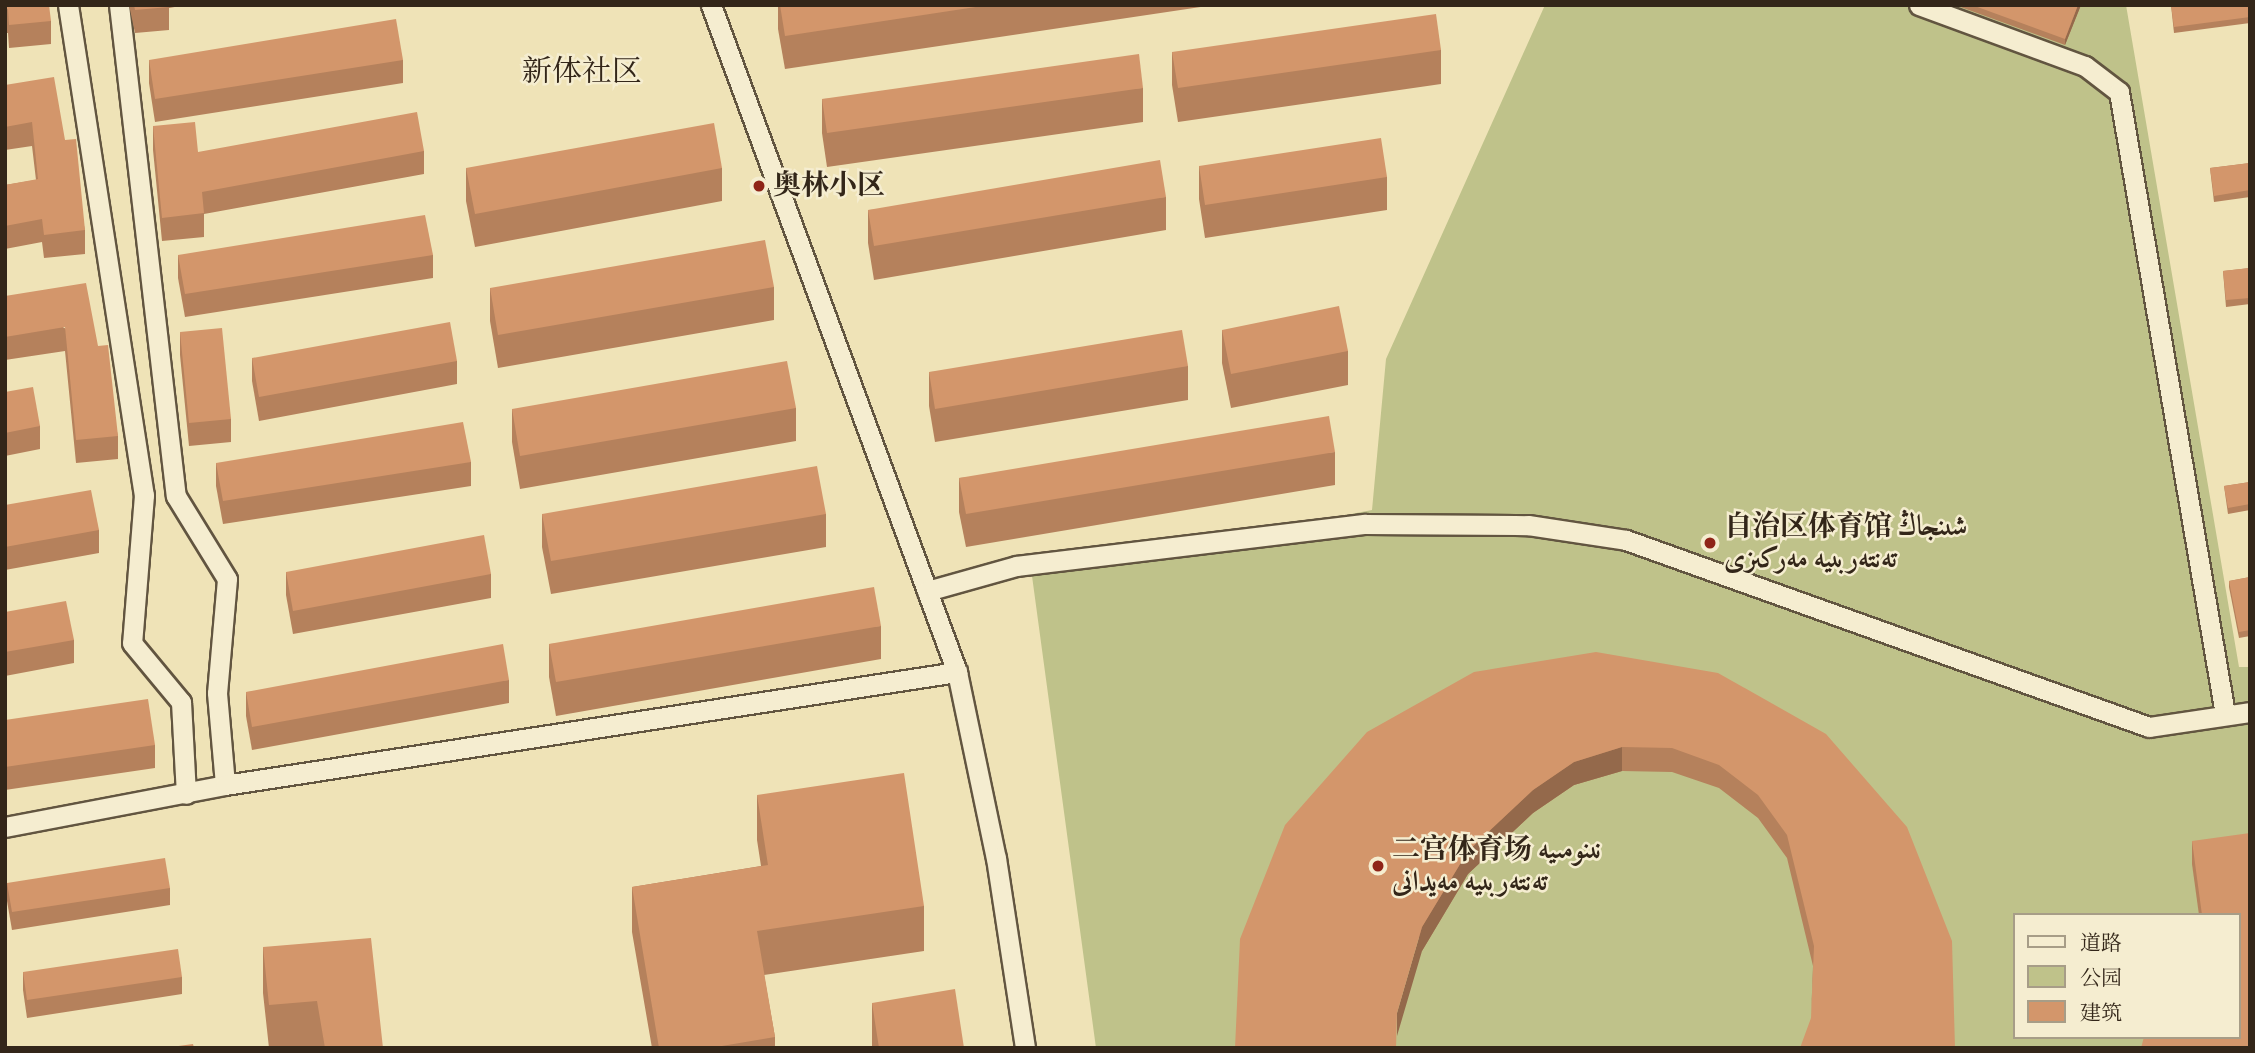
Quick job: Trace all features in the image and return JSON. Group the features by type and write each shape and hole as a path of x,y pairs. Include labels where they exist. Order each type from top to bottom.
{"street":[{"path":"68,5 144,495 132,643 181,702 186,794"},
{"path":"119,5 176,496 228,579 216,693 225,785"},
{"path":"710,5 957,672 996,858 1025,1048"},
{"path":"1919,5 2085,66 2119,92 2225,714"},
{"path":"927,591 1016,566 1365,524 1528,525 1626,540 2149,727 2250,712"},
{"path":"5,827 225,785 957,672"}],"green space":[{"name":"自治区体育馆 شىنجاڭ تەنتەربىيە مەركىزى","path":"1545,5 2126,5 2239,667 2250,667 2250,1048 1096,1048 1032,576 1372,510 1386,359"}],"building":[{"path":"5,5 49,5 51,21 9,25 8,9 5,10"},
{"path":"134,5 169,5 169,7 135,10"},
{"path":"780,5 989,5 785,36"},
{"path":"1972,5 2078,5 2065,39"},
{"path":"2171,5 2250,5 2250,17 2174,27"},
{"path":"1436,14 1441,50 1178,88 1172,52"},
{"path":"396,19 403,60 155,99 149,60"},
{"path":"1139,54 1143,88 827,133 822,99"},
{"path":"54,77 65,140 76,139 85,230 44,235 42,219 5,226 5,185 38,179 32,122 5,127 5,85"},
{"path":"417,112 424,151 202,192 204,213 162,218 153,126 195,122 198,152"},
{"path":"714,123 722,168 475,214 466,168"},
{"path":"1381,138 1387,177 1205,205 1199,166"},
{"path":"1160,160 1166,197 874,246 868,210"},
{"path":"2250,163 2250,190 2214,196 2210,168"},
{"path":"425,215 433,255 185,294 178,255"},
{"path":"765,240 774,287 498,335 490,288"},
{"path":"2250,268 2250,298 2226,300 2223,271"},
{"path":"86,283 98,346 108,345 118,436 76,440 65,327 5,337 5,296"},
{"path":"1339,306 1348,351 1231,374 1222,330"},
{"path":"450,322 457,361 259,397 252,358"},
{"path":"222,328 231,419 189,423 180,332"},
{"path":"1182,330 1188,366 935,409 929,372"},
{"path":"787,361 796,408 520,456 512,409"},
{"path":"33,387 40,426 5,433 5,392"},
{"path":"1329,416 1335,452 966,514 959,478"},
{"path":"463,422 471,462 223,501 216,463"},
{"path":"817,466 826,514 551,561 542,514"},
{"path":"2250,482 2250,504 2228,508 2224,486"},
{"path":"91,490 99,530 5,547 5,505"},
{"path":"484,535 491,574 293,611 286,572"},
{"path":"2250,577 2250,630 2239,632 2229,581"},
{"path":"874,587 881,626 556,682 549,644"},
{"path":"66,601 74,640 5,652 5,612"},
{"path":"503,644 509,680 252,727 246,692"},
{"name":"二宫体育场 نىنومىيە تەنتەربىيە مەيدانى","path":"1596,652 1718,673 1826,734 1907,827 1952,941 1955,1048 1800,1048 1811,1018 1814,946 1787,835 1758,795 1719,765 1672,748 1622,747 1574,762 1533,790 1468,851 1422,927 1397,1013 1396,1048 1235,1048 1240,939 1285,825 1367,732 1474,672"},
{"path":"148,699 155,745 5,767 5,720"},
{"path":"904,773 924,906 757,931 775,1037 710,1048 659,1048 632,887 768,865 757,795"},
{"path":"2250,833 2250,1048 2141,1048 2143,1039 2241,1039 2241,913 2202,913 2192,841"},
{"path":"165,858 170,888 12,912 7,883"},
{"path":"371,938 383,1048 325,1048 317,1001 269,1005 263,947"},
{"path":"178,949 182,977 27,1000 23,972"},
{"path":"955,989 964,1048 879,1048 872,1003"},
{"path":"193,1044 194,1048 164,1048"}],"place":[{"name":"奥林小区","path":"759,186"},
{"name":"自治区体育馆 شىنجاڭ تەنتەربىيە مەركىزى","path":"1710,543"},
{"name":"二宫体育场 نىنومىيە تەنتەربىيە مەيدانى","path":"1378,866"}],"district":[{"name":"新体社区","path":"582,73"}]}
